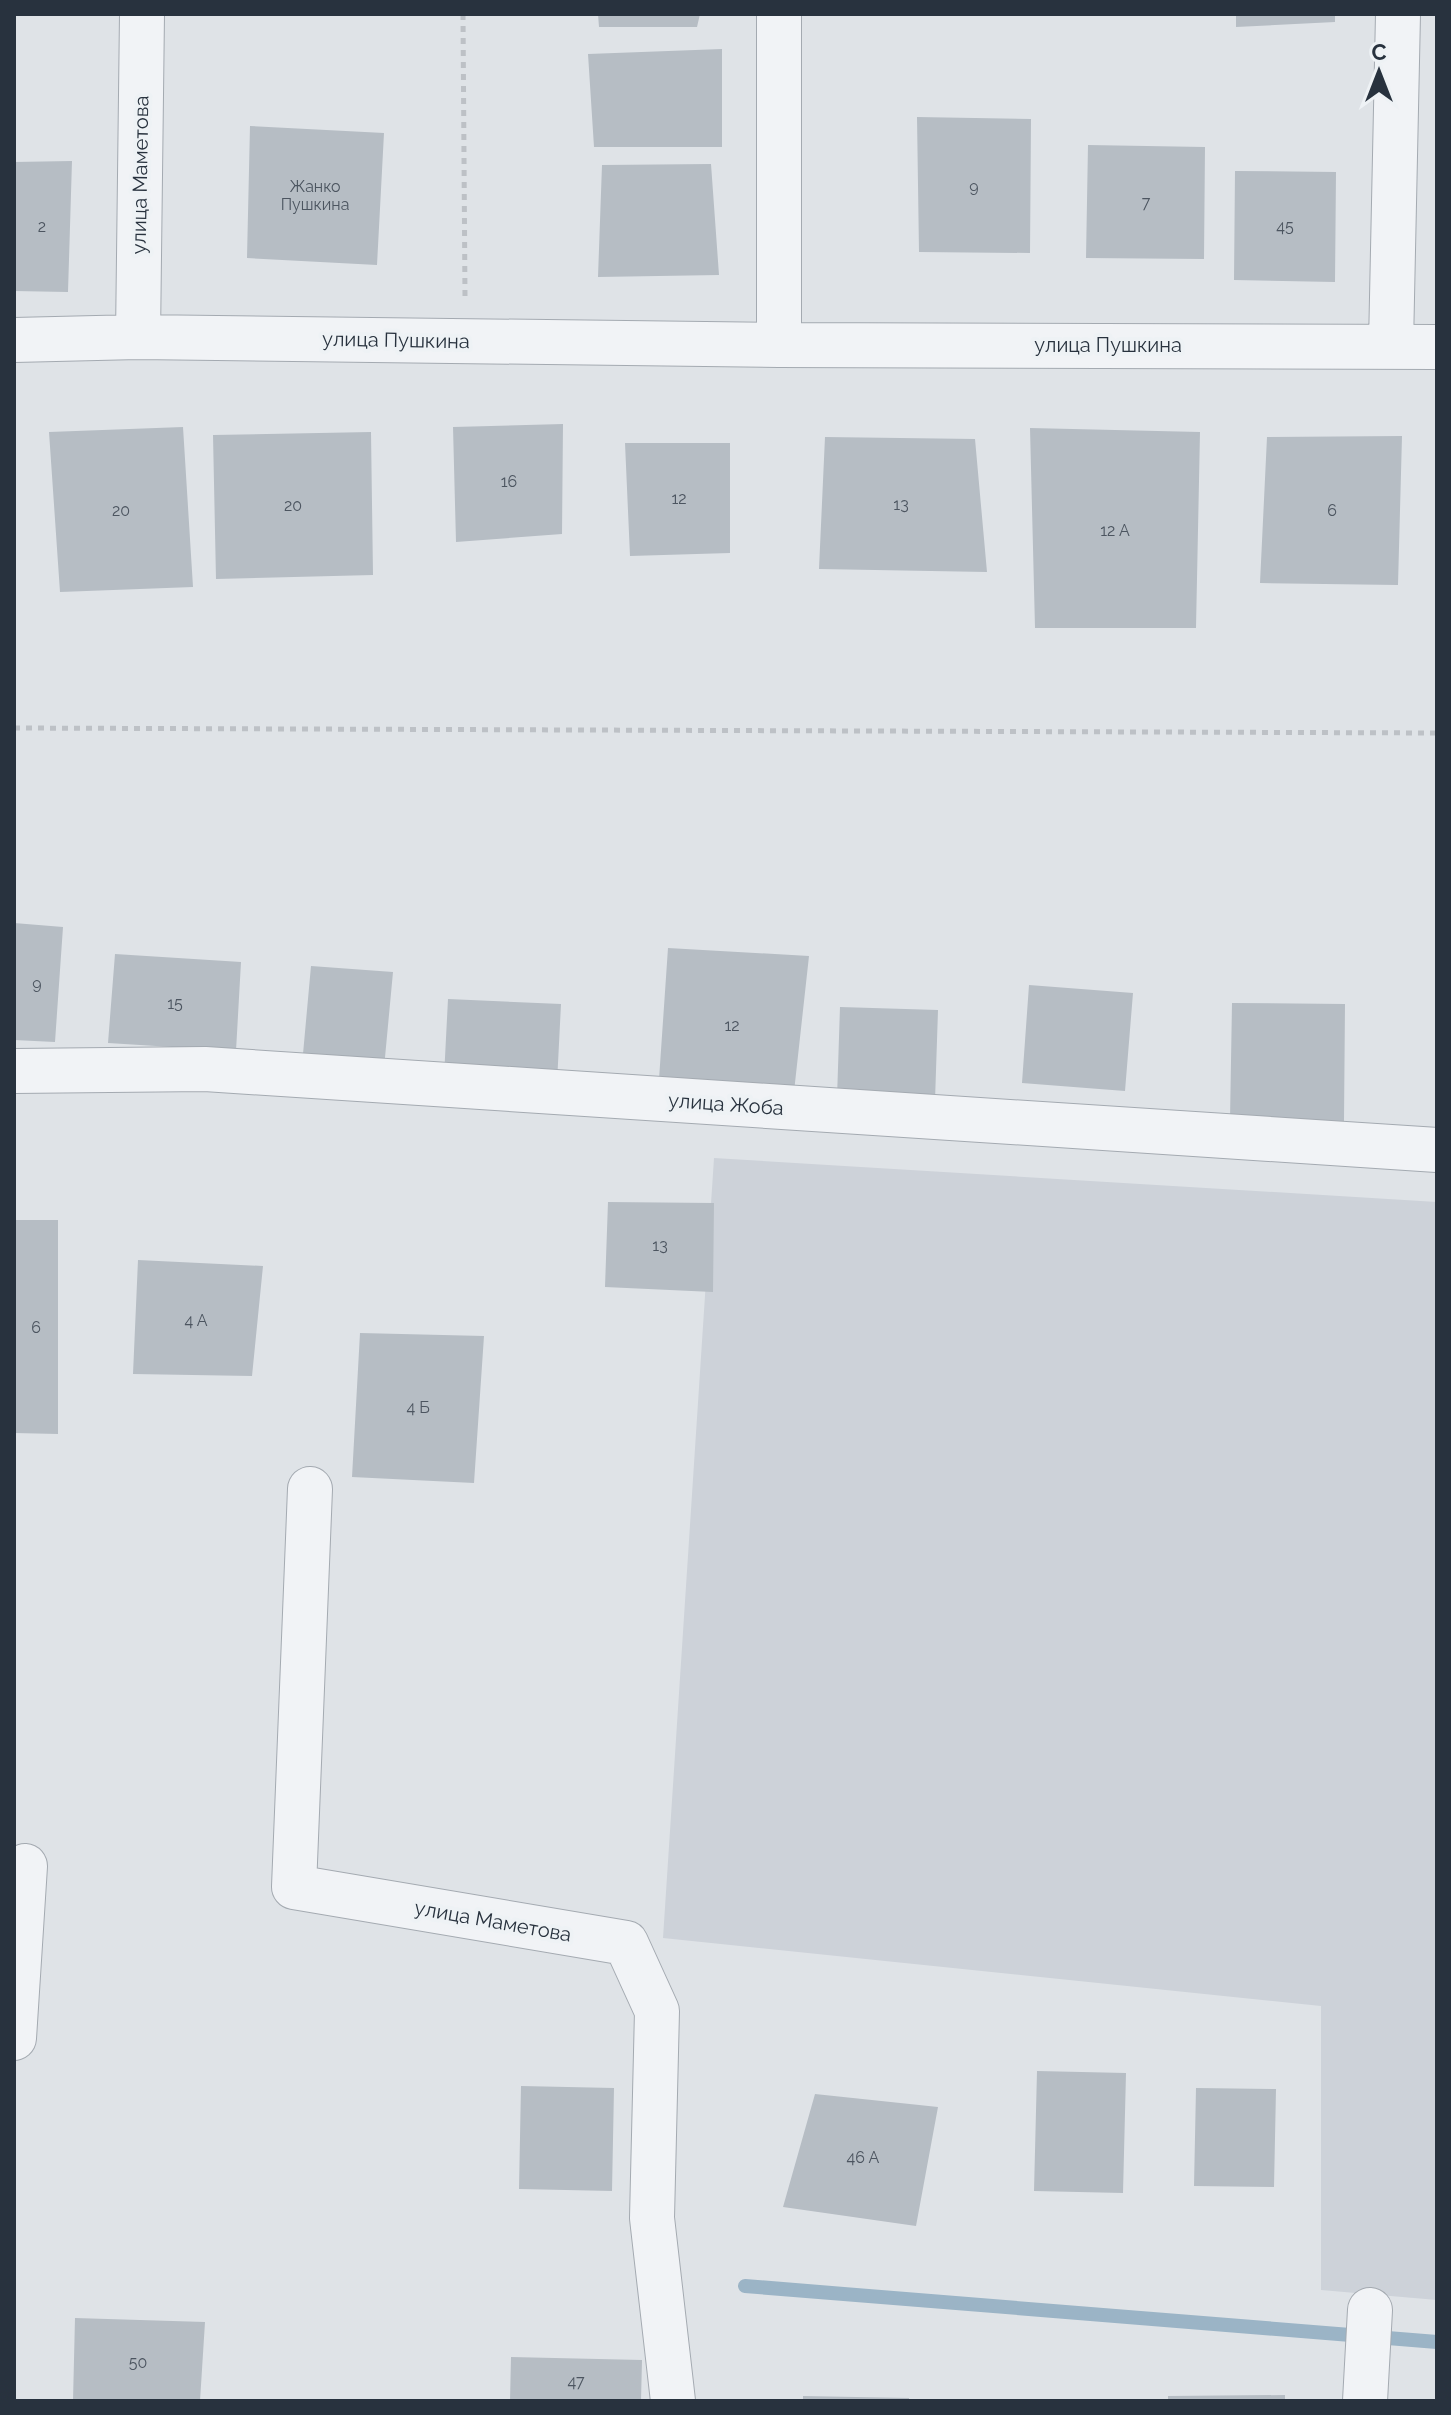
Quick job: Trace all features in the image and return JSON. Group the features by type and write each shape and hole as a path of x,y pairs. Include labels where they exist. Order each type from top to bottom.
{"street":[{"name":"улица Маметова","path":"138,337 142,14"},
{"path":"779,14 779,345"},
{"path":"1391,345 1398,14"},
{"name":"улица Пушкина","path":"14,340 138,337 779,345 1437,347"},
{"name":"улица Жоба","path":"14,1071 205,1069 1437,1150"},
{"name":"улица Маметова","path":"310,1489 294,1887 626,1943 657,2011 652,2218 673,2401"},
{"path":"14,2038 25,1866"},
{"path":"1365,2401 1370,2310"}],"path":[{"path":"463,14 466,341"},
{"path":"14,728 1437,733"}],"shaded area":[{"path":"714,1158 1437,1202 1437,2300 1321,2290 1321,2006 663,1938"}],"building":[{"path":"598,14 700,14 697,27 599,27"},
{"path":"1236,14 1335,14 1335,22 1236,27"},
{"path":"722,49 722,147 594,147 588,54"},
{"path":"917,117 1031,119 1030,253 919,252"},
{"path":"250,126 384,133 377,265 247,258"},
{"path":"1088,145 1205,147 1204,259 1086,258"},
{"path":"72,161 68,292 14,291 14,162"},
{"path":"711,164 719,275 598,277 602,165"},
{"path":"1235,171 1336,172 1335,282 1234,280"},
{"path":"563,424 562,534 456,542 453,427"},
{"path":"183,427 193,587 60,592 49,432"},
{"path":"1030,428 1200,432 1196,628 1035,628"},
{"path":"371,432 373,575 216,579 213,435"},
{"path":"1402,436 1398,585 1260,583 1267,437"},
{"path":"825,437 975,439 987,572 819,569"},
{"path":"625,443 730,443 730,553 630,556"},
{"path":"14,923 63,927 55,1042 14,1040"},
{"path":"668,948 809,956 793,1101 658,1094"},
{"path":"115,954 241,962 236,1051 108,1043"},
{"path":"311,966 393,972 384,1068 302,1065"},
{"path":"1029,985 1133,993 1125,1091 1022,1083"},
{"path":"448,999 561,1004 557,1083 444,1077"},
{"path":"1232,1003 1345,1004 1344,1121 1230,1120"},
{"path":"840,1007 938,1010 935,1101 837,1098"},
{"path":"608,1202 714,1203 713,1292 605,1287"},
{"path":"14,1220 58,1220 58,1434 14,1433"},
{"path":"138,1260 263,1266 252,1376 133,1374"},
{"path":"360,1333 484,1336 474,1483 352,1477"},
{"path":"1037,2071 1126,2073 1123,2193 1034,2191"},
{"path":"521,2086 614,2088 612,2191 519,2189"},
{"path":"1196,2088 1276,2089 1274,2187 1194,2186"},
{"path":"815,2094 938,2107 916,2226 783,2207"},
{"path":"75,2318 205,2322 200,2401 73,2401"},
{"path":"511,2357 642,2360 641,2401 510,2401"},
{"path":"1285,2395 1285,2401 1168,2401 1168,2396"},
{"path":"803,2396 909,2398 909,2401 803,2401"}],"waterway":[{"path":"745,2286 1437,2342"}]}
